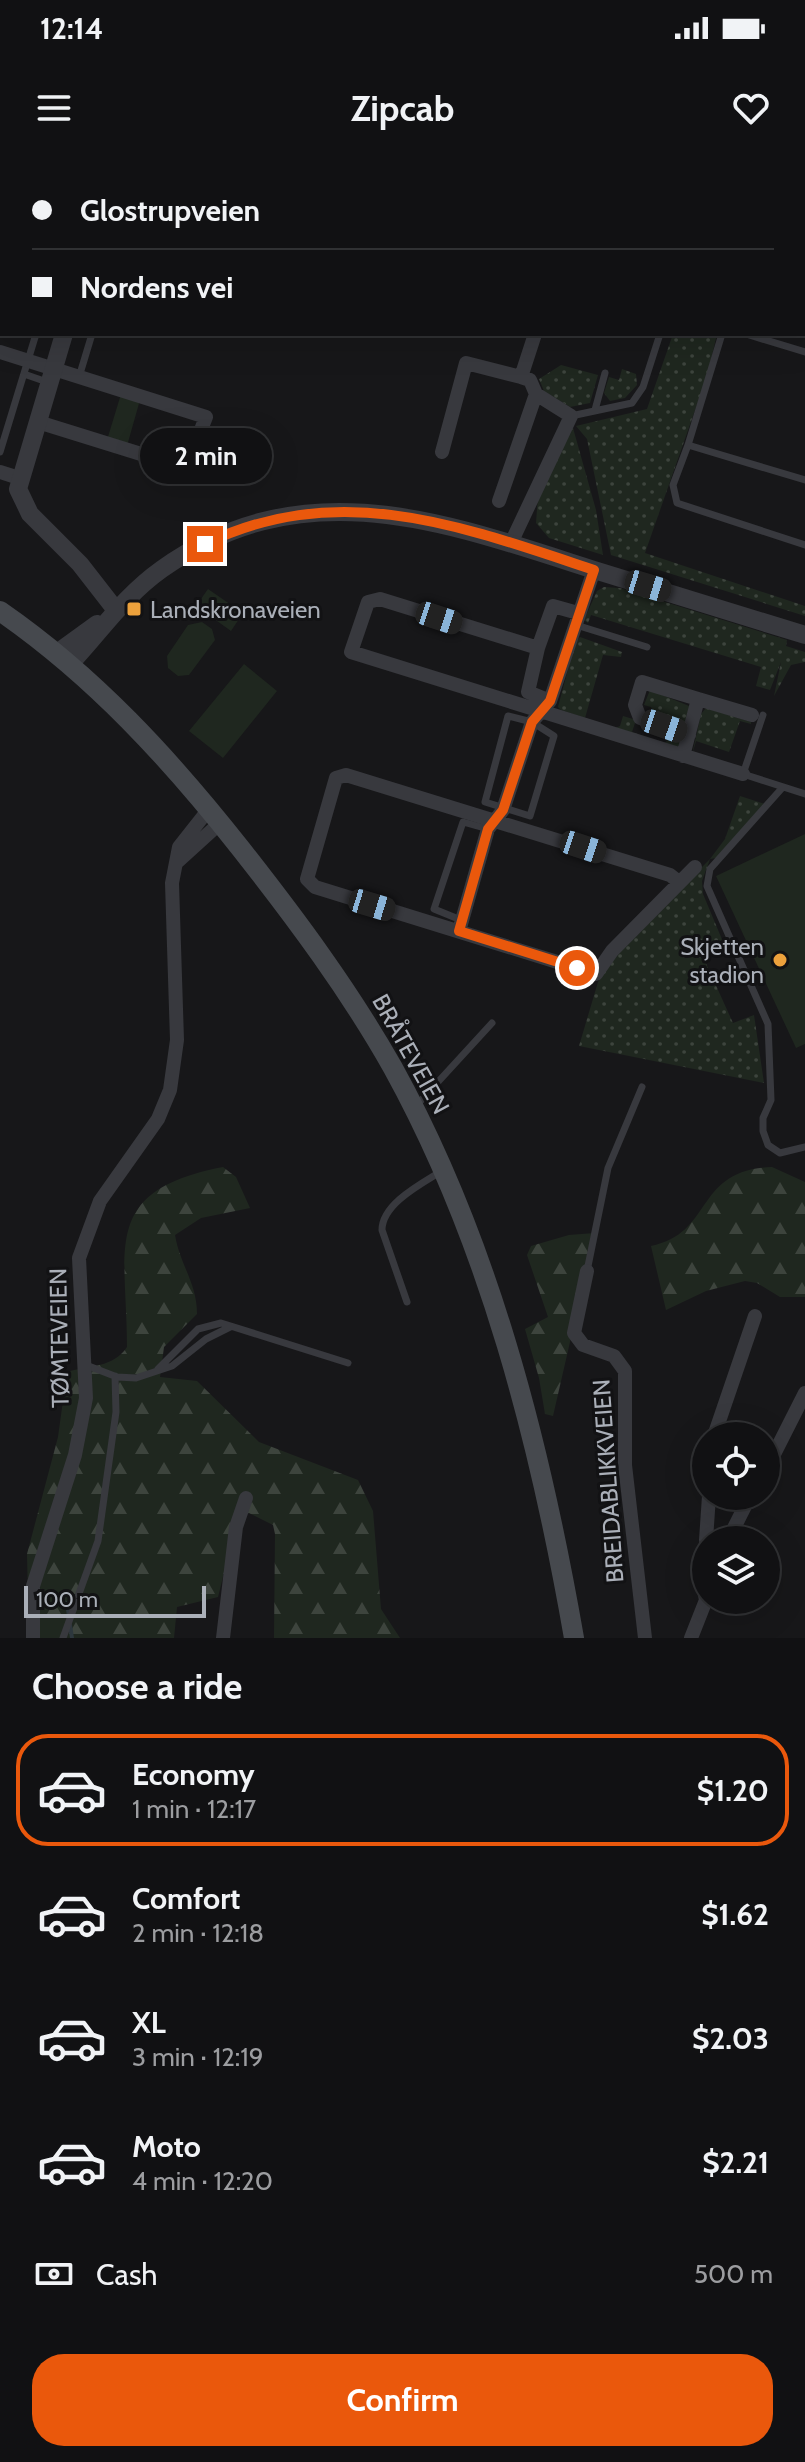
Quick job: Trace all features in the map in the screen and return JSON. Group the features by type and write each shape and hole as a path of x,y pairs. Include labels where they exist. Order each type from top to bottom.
{"main road":[{"name":"BRÅTEVEIEN","path":"0,611 64,659 147,738 215,816 342,986 414,1108 486,1284 511,1362 545,1497 574,1638"}],"street":[{"path":"63,336 19,478 19,495 26,508 80,564 116,609"},
{"path":"521,377 534,336"},
{"path":"0,352 26,368 51,376 79,377 206,417 186,468 38,422"},
{"path":"442,452 466,363 530,380 536,394 571,416 511,543"},
{"path":"499,501 536,394"},
{"path":"0,472 19,478"},
{"path":"64,659 162,569 220,536 273,518 327,510 378,512 432,521 805,635"},
{"path":"460,926 532,722 546,706 594,570"},
{"path":"538,648 380,599 368,602 351,652 546,706 683,756 743,774"},
{"path":"546,706 528,692 538,648 553,606 576,619"},
{"path":"689,735 640,718 635,705 642,682 758,715"},
{"path":"683,756 698,699"},
{"path":"679,882 670,875 353,776 336,778 307,879 315,887 460,926 596,974 612,951 695,867"},
{"name":"TØMTEVEIEN","path":"33,1638 33,1586 81,1434 86,1365 78,1287 82,1244 108,1187 158,1119 175,1066 177,1027 170,904 176,864 215,816"},
{"name":"BREIDABLIKKVEIEN","path":"587,1271 574,1333 583,1345 614,1356 625,1371 626,1482 645,1638"},
{"path":"719,1422 755,1316"},
{"path":"780,1442 805,1393"},
{"path":"223,1638 236,1527 246,1498"},
{"path":"691,1638 700,1614"}],"lane":[{"path":"0,452 35,336"},
{"path":"79,377 91,336"},
{"path":"571,416 632,403 643,387 659,336"},
{"path":"721,336 673,485 677,503 805,545"},
{"path":"753,336 805,352"},
{"path":"595,410 605,373"},
{"path":"688,445 805,480"},
{"path":"576,619 647,647"},
{"path":"758,715 743,774 805,794"},
{"path":"460,926 434,909 463,822 530,816 554,736 532,722 508,716 485,802 496,819"},
{"path":"783,787 710,869 707,886 768,1024 771,1100 763,1118 768,1145 780,1153 805,1147"},
{"path":"414,1108 492,1023"},
{"path":"587,1271 608,1168 642,1087"},
{"path":"407,1302 382,1230 382,1220 405,1197 442,1171"},
{"path":"158,1369 198,1329 221,1323 348,1363"},
{"path":"86,1365 130,1379 172,1366 206,1339 230,1327"},
{"path":"63,1638 98,1541 116,1412 115,1376"}],"green space":[{"path":"672,336 717,336 707,376 645,553 805,606 805,616 611,555 587,439 576,426 647,409"},
{"path":"561,365 598,375 590,403 570,407 544,391 539,379"},
{"path":"622,369 636,374 637,385 625,398 610,401 604,393 609,377 619,380"},
{"path":"121,394 140,400 127,446 107,440"},
{"path":"573,428 596,510 603,555 549,538 536,523 538,496"},
{"path":"604,587 620,588 787,640 786,646 805,652 805,662 791,665 774,696 781,662 770,690 756,686 761,667 591,615 588,623 584,620 597,591"},
{"path":"208,589 243,613 231,631 196,606"},
{"path":"202,622 212,629 215,640 189,675 178,676 168,668 167,656 188,625"},
{"path":"580,637 622,652 621,657 603,655 585,718 558,707 575,643"},
{"path":"244,664 277,691 223,758 189,731"},
{"path":"650,690 689,706 692,713 687,730 659,722 651,707 644,705"},
{"path":"706,708 751,722 740,721 729,752 696,741 692,755 701,714"},
{"path":"623,716 636,720 632,732 665,743 672,734 682,739 680,749 615,728 620,726"},
{"path":"740,796 765,804 716,858 710,859 725,839"},
{"name":"Skjetten stadion","path":"805,834 805,1044 796,1048 716,876"},
{"path":"710,859 702,881 703,894 726,949 704,959 733,1023 754,1015 764,1083 579,1046 598,982 619,951"},
{"path":"223,1167 236,1177 250,1208 201,1218 175,1235 194,1293 197,1314 164,1347 160,1377 197,1381 259,1442 358,1480 373,1511 381,1609 400,1638 274,1638 275,1534 273,1525 249,1513 238,1516 218,1597 177,1607 174,1638 29,1638 27,1554 58,1437 67,1372 108,1362 127,1347 125,1252 129,1228 139,1208 156,1191 184,1178"},
{"path":"772,1167 805,1182 805,1297 780,1297 757,1283 745,1281 706,1291 666,1310 651,1246 671,1239 686,1229 716,1190 729,1179 747,1171"},
{"path":"595,1233 553,1416 545,1414 539,1378 525,1329 548,1317 527,1255 531,1246 569,1235"}],"waterway":[{"path":"67,1603 69,1616"},
{"path":"70,1625 72,1638"}],"place":[{"name":"Landskronaveien","path":"134,609"},
{"name":"Skjetten stadion","path":"780,960"}],"route":[{"path":"205,544 273,518 327,510 359,510 444,524 594,570 550,701 532,722 503,810 488,829 459,931 577,968"}]}
